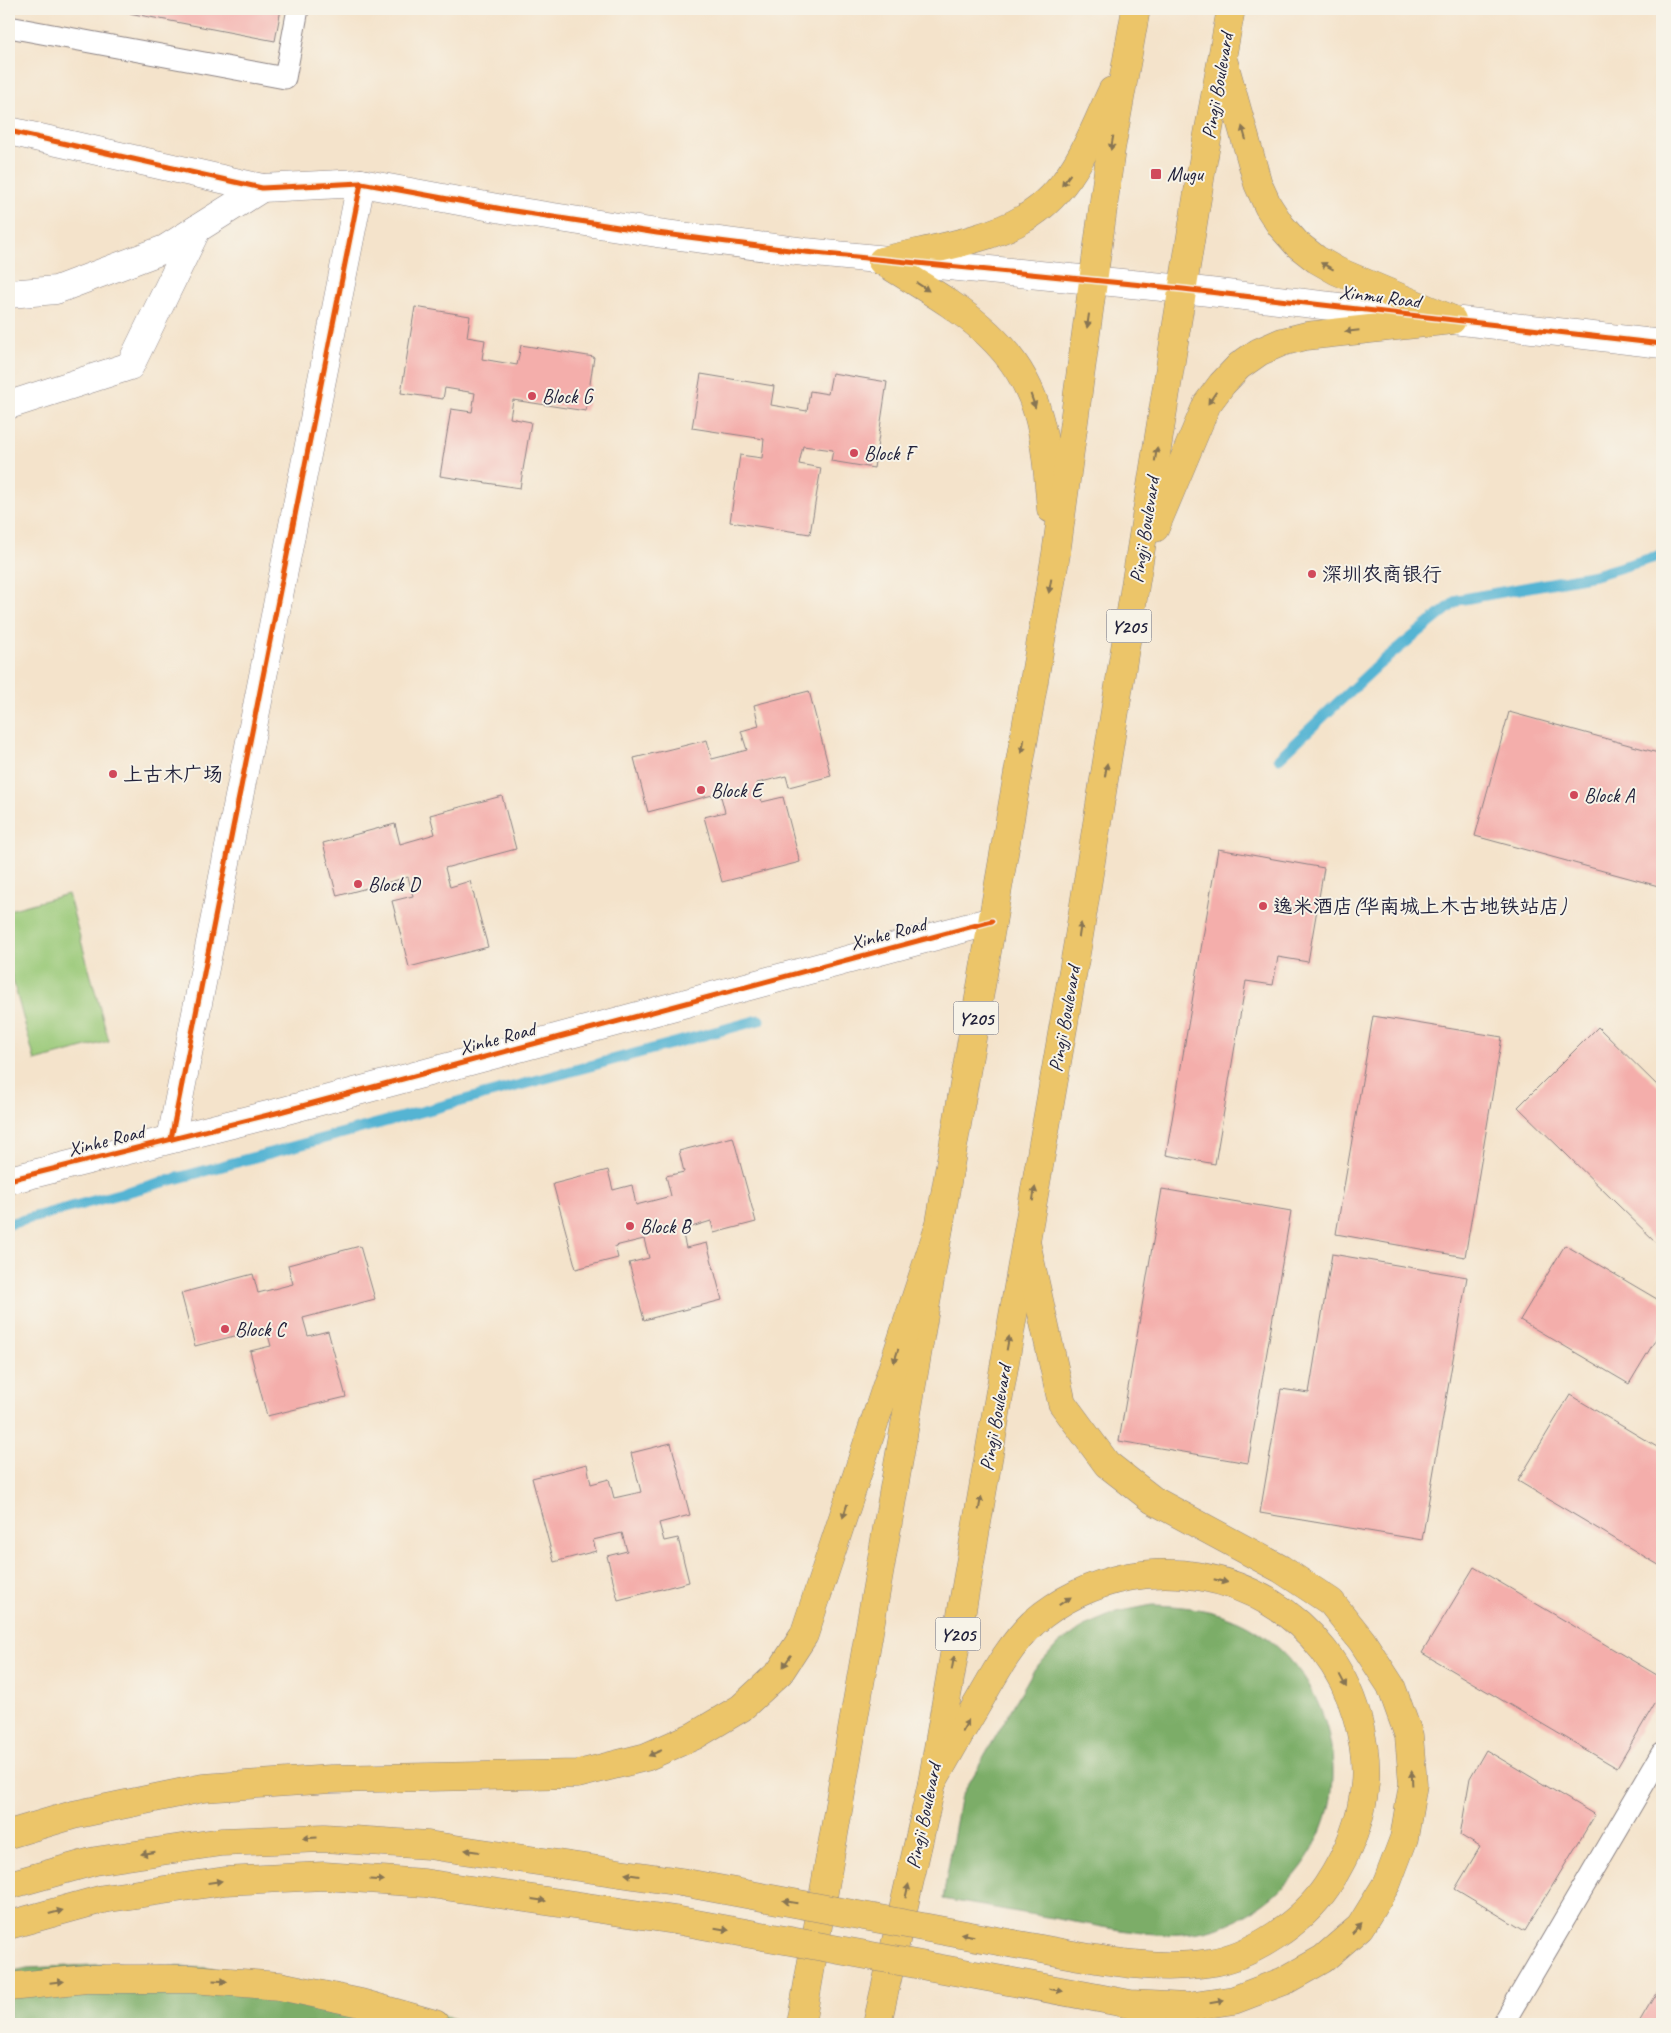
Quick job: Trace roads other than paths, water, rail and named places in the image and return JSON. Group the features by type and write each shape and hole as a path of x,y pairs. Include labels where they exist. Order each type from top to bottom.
{"main road":[{"name":"Y205","path":"801,2024 1056,554 1111,149 1136,9"},
{"name":"Pingji Boulevard","path":"877,2024 932,1783 1080,926 1183,289 1231,9"},
{"path":"1222,56 1258,184 1268,206 1281,226 1297,244 1316,259 1337,271 1452,320"},
{"path":"882,260 1005,229 1026,218 1044,204 1061,187 1075,168 1127,59"},
{"path":"882,260 971,317 994,337 1014,361 1029,388 1039,418 1045,448 1056,554"},
{"path":"1138,567 1208,404 1222,384 1239,366 1259,352 1282,342 1306,336 1452,320"},
{"path":"9,1834 72,1815 202,1788 331,1780 578,1774 646,1757 694,1736 741,1708 780,1672 804,1635 939,1227"},
{"path":"9,1925 103,1899 225,1881 324,1876 424,1883 674,1920 1130,2004 1187,2007 1234,2000 1284,1981 1323,1959 1360,1927 1387,1883 1404,1838 1413,1784 1409,1736 1391,1686 1362,1641 1331,1602 1281,1568 1152,1500 1107,1464 1062,1403 1026,1242"},
{"path":"9,1885 95,1862 221,1842 324,1838 428,1845 681,1882 1014,1944 1127,1963 1170,1967 1212,1963 1252,1949 1288,1927 1319,1898 1343,1862 1358,1823 1366,1781 1363,1739 1352,1698 1332,1660 1305,1628 1272,1602 1233,1584 1192,1574 1149,1573 1107,1581 1068,1598 1034,1623 1006,1654 932,1783"},
{"path":"9,1987 86,1979 192,1979 280,1986 361,2003 435,2024"}],"street":[{"path":"9,130 262,188"},
{"name":"Xinmu Road","path":"262,188 361,184 647,232 882,260 1094,279 1662,344"},
{"path":"171,1140 361,184"},
{"path":"9,294 56,290 165,249 262,188"},
{"path":"9,405 130,366 197,228"},
{"name":"Xinhe Road","path":"9,1180 276,1113 992,920"}],"lane":[{"path":"9,27 285,78 298,9"},
{"path":"1503,2024 1662,1753"}],"waterway":[{"path":"1279,758 1378,665 1458,600 1595,575 1662,555"},
{"path":"9,1224 759,1020"}],"place":[{"name":"Mugu","path":"1156,174"},
{"name":"Block G","path":"532,396"},
{"name":"Block F","path":"854,453"},
{"name":"深圳农商银行","path":"1312,574"},
{"name":"上古木广场","path":"113,774"},
{"name":"Block E","path":"701,790"},
{"name":"Block A","path":"1574,795"},
{"name":"Block D","path":"358,884"},
{"name":"逸米酒店(华南城上木古地铁站店)","path":"1263,906"},
{"name":"Block B","path":"630,1226"},
{"name":"Block C","path":"225,1329"}]}
